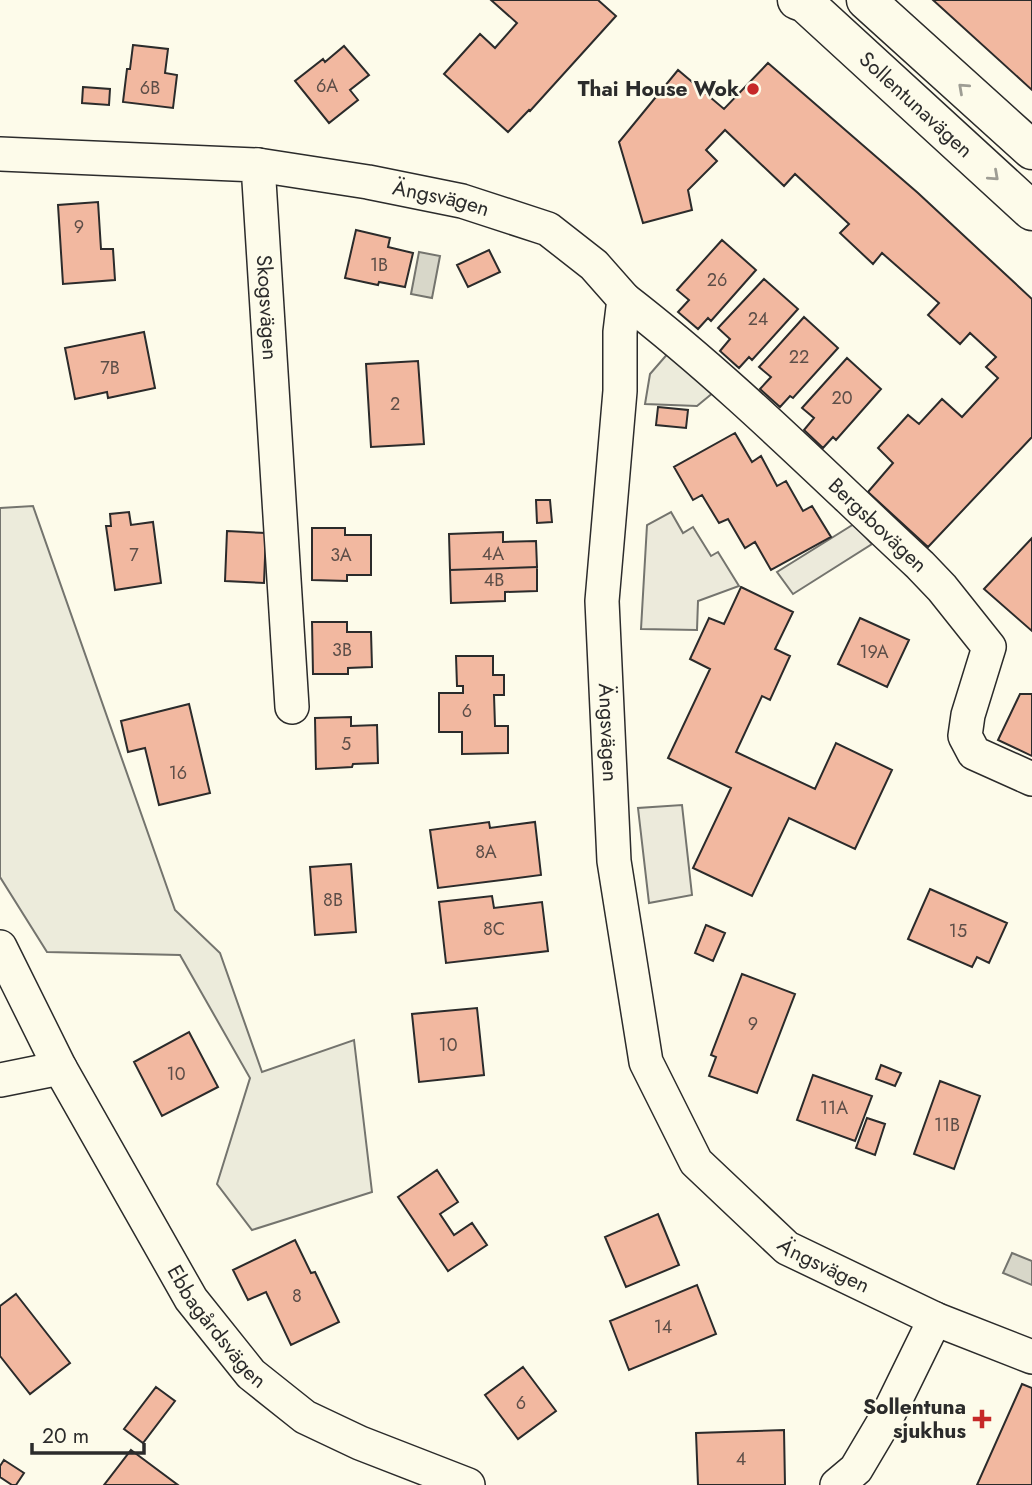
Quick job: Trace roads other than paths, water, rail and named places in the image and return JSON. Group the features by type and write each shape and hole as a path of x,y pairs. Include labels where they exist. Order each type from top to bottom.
{"street":[{"name":"Sollentunavägen","path":"797,0 805,3 1032,211"},
{"name":"Sollentunavägen","path":"866,0 1032,150"},
{"path":"0,154 258,165"},
{"name":"Ängsvägen","path":"258,165 368,182 462,201 548,229 594,265 624,299 620,332 620,391 601,601 614,862 646,1062 696,1162 787,1248 935,1319 1032,1357"},
{"name":"Skogsvägen","path":"258,165 292,707"},
{"name":"Bergsbovägen","path":"624,299 669,334 745,402 942,588 989,647 968,715 965,736 974,753 1032,779"},
{"name":"Ebbagårdsvägen","path":"0,947 60,1068 191,1299 251,1374 304,1417 360,1443 468,1485"},
{"path":"0,1080 60,1068"},
{"path":"837,1485 856,1469 888,1415 935,1319"}],"place":[{"name":"Thai House Wok","path":"753,89"},
{"name":"Sollentuna sjukhus","path":"982,1419"}]}
